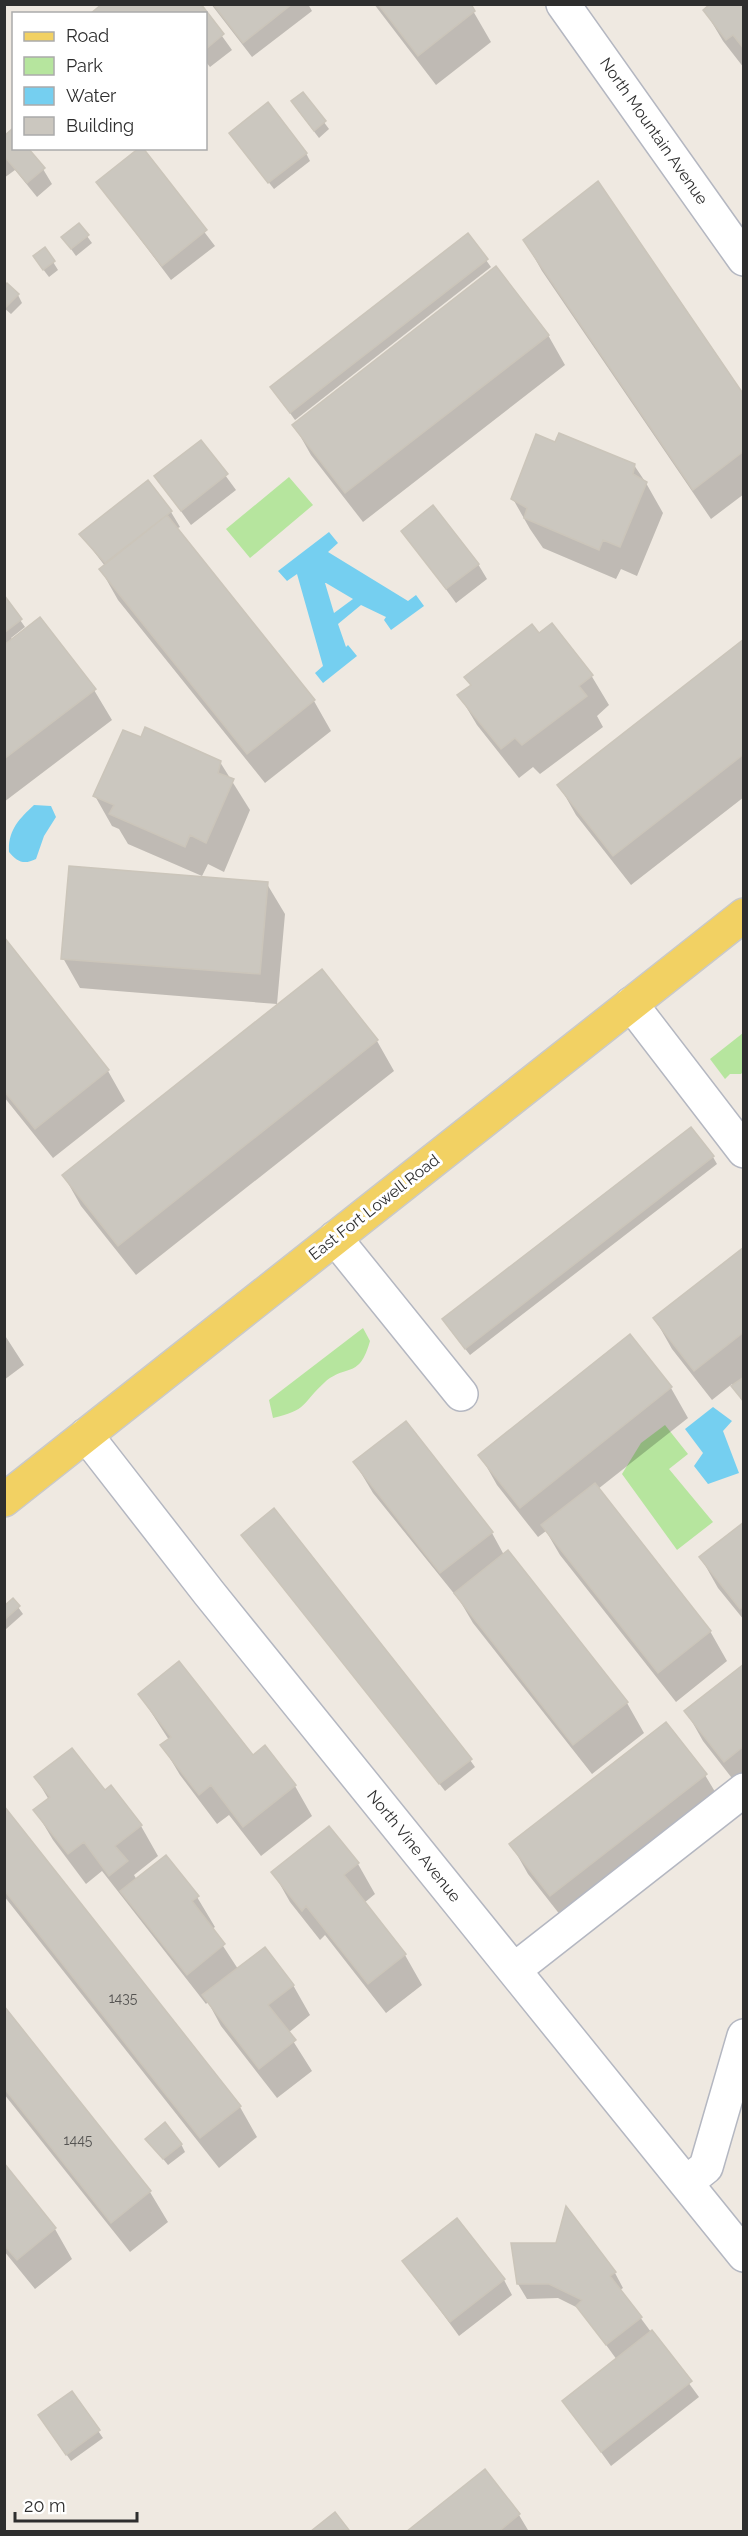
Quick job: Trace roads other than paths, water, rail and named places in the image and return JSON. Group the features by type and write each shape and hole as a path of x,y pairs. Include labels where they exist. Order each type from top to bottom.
{"main road":[{"name":"East Fort Lowell Road","path":"4,1500 744,915"}],"street":[{"name":"North Mountain Avenue","path":"563,4 744,259"},
{"path":"631,1004 744,1151"},
{"path":"335,1238 461,1394"},
{"name":"North Vine Avenue","path":"86,1435 209,1593 744,2255"},
{"path":"514,1970 744,1790"},
{"path":"686,2183 706,2167 744,2037"}],"water":[{"path":"329,532 338,543 328,552 408,601 416,595 424,606 391,630 384,620 386,617 361,605 338,624 346,647 348,645 357,656 323,683 315,673 323,666 297,574 287,581 278,571","holes":["326,583 353,599 334,613"]},
{"path":"34,805 51,806 56,817 44,836 36,859 28,862 21,861 9,852 10,837 19,820"},
{"path":"713,1407 732,1421 723,1431 739,1473 708,1484 694,1466 703,1453 685,1429"}]}
